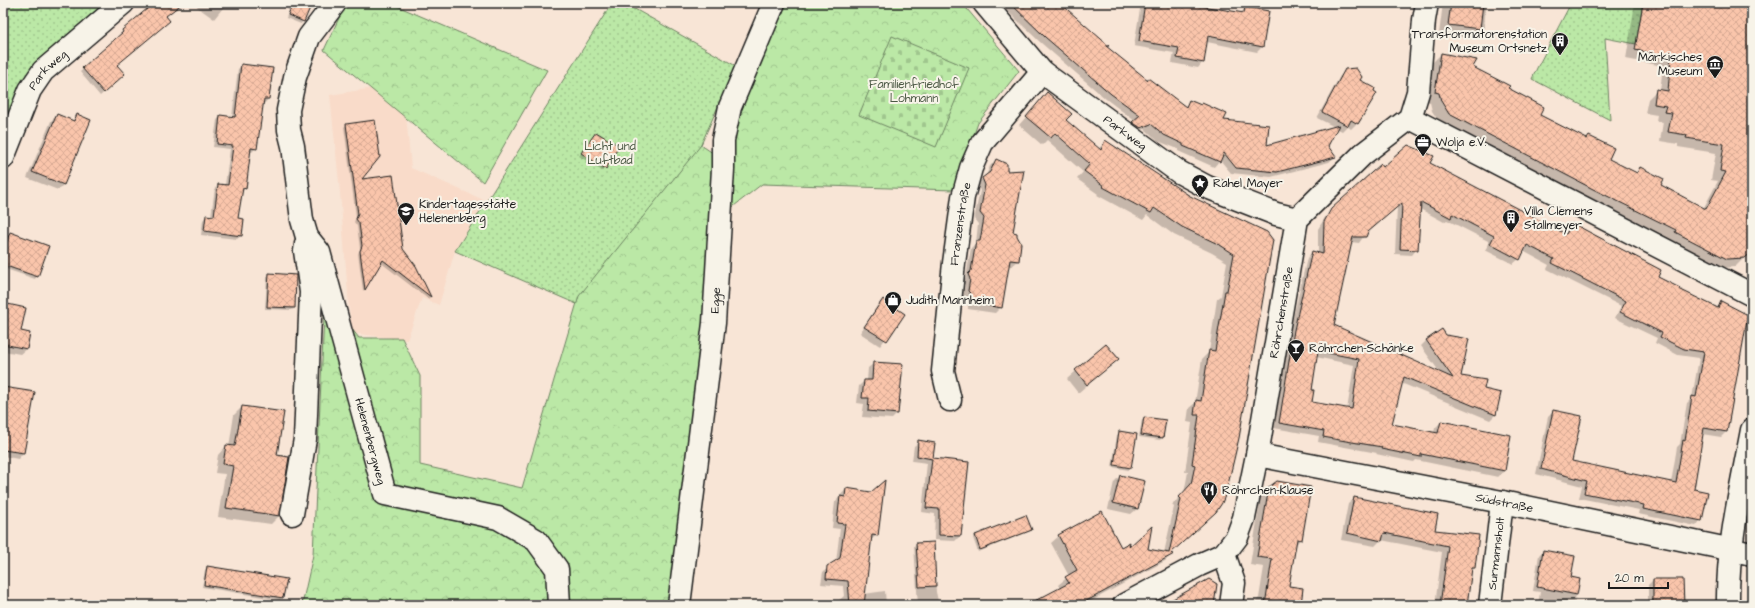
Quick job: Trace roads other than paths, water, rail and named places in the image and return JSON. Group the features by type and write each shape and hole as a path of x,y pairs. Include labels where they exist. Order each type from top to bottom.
{"street":[{"name":"Parkweg","path":"3,158 30,90 43,71 123,3"},
{"name":"Helenenbergweg","path":"335,3 309,37 295,76 288,110 289,130 293,146 302,220 308,237 319,252 385,494 498,518 536,540 556,569 559,605"},
{"name":"Egge","path":"679,605 714,323 723,169 723,140 730,107 774,3"},
{"name":"Parkweg","path":"984,3 1042,72 1179,172 1207,187 1276,214 1297,219"},
{"path":"1297,219 1363,154 1410,118 1418,92 1424,20 1428,3"},
{"name":"Franzenstraße","path":"950,400 943,371 954,256 963,197 971,168 982,143 1042,72"},
{"path":"1410,118 1752,296"},
{"name":"Röhrchenstraße","path":"1124,605 1199,565 1224,554 1237,537 1244,518 1257,455 1297,219"},
{"name":"Helenenbergweg","path":"292,514 305,439 311,292 306,251 308,237"},
{"path":"1728,605 1730,551 1752,430"},
{"name":"Südstraße","path":"1257,455 1502,502 1730,551 1752,554"},
{"name":"Surmannsholt","path":"1490,605 1502,502"},
{"path":"1224,554 1234,583 1231,605"}],"place":[{"name":"Transformatorenstation Museum Ortsnetz","path":"1560,56"},
{"name":"Märkisches Museum","path":"1715,79"},
{"name":"Wolja e.V.","path":"1423,157"},
{"name":"Rahel Mayer","path":"1200,198"},
{"name":"Kindertagesstätte Helenenberg","path":"406,226"},
{"name":"Villa Clemens Stallmeyer","path":"1511,233"},
{"name":"Judith Mannheim","path":"893,315"},
{"name":"Röhrchen-Schänke","path":"1296,363"},
{"name":"Röhrchen-Klause","path":"1209,505"}],"park label":[{"name":"Familienfriedhof Lohmann","path":"914,91"},
{"name":"Licht und Luftbad","path":"610,153"}]}
